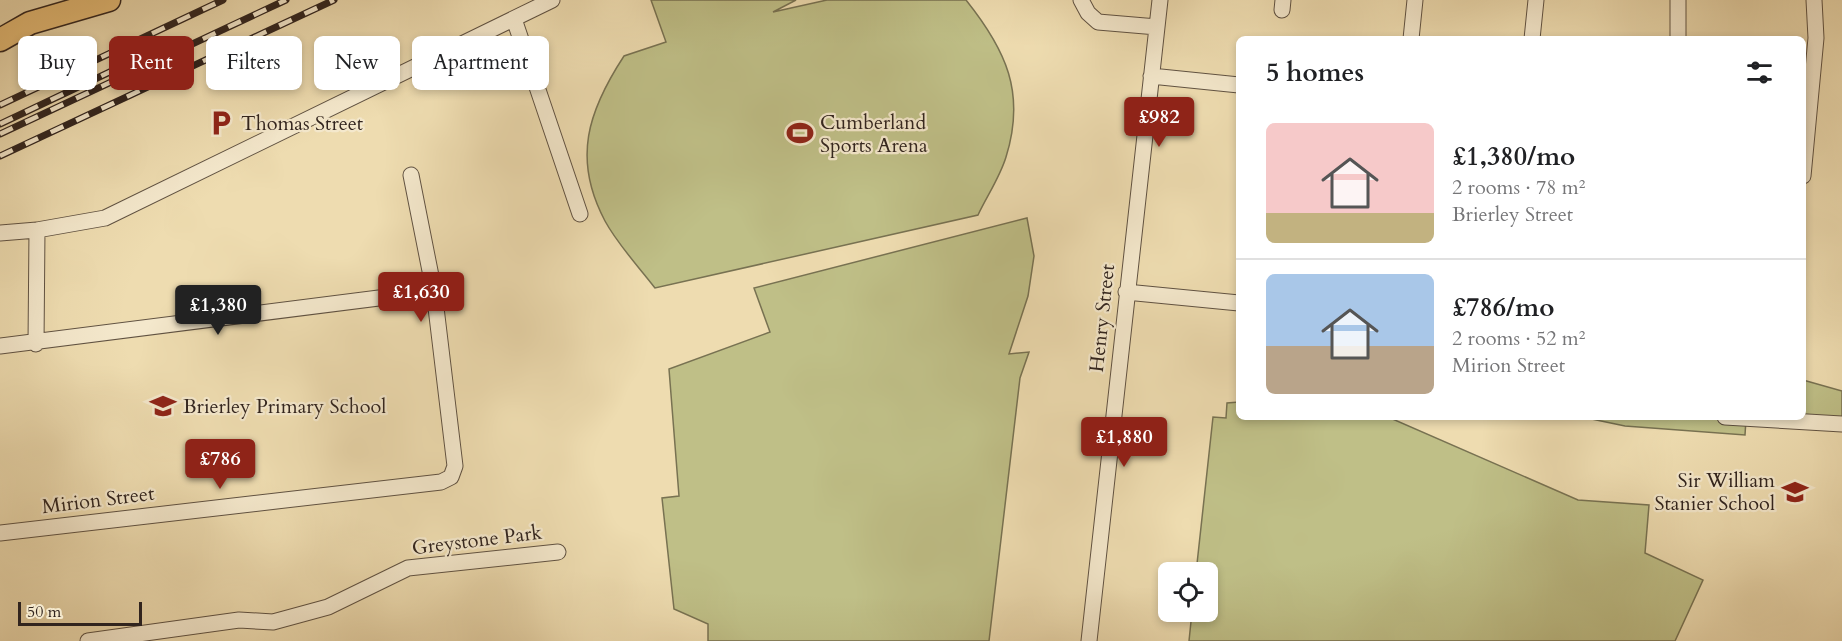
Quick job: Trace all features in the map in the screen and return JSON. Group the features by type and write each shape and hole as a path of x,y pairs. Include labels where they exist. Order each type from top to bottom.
{"main road":[{"path":"0,40 30,23 109,0"},
{"path":"0,24 30,23"}],"street":[{"path":"0,233 37,230 105,218 552,0"},
{"path":"1081,0 1088,13 1098,22 1157,27"},
{"name":"Henry Street","path":"1089,641 1160,0"},
{"path":"1411,36 1415,0"},
{"path":"1532,36 1536,0"},
{"path":"1678,0 1678,36"},
{"path":"1806,144 1816,38 1814,0"},
{"path":"514,18 580,214"},
{"path":"1151,76 1236,85"},
{"path":"0,346 36,344 434,291 411,174"},
{"path":"36,344 37,230"},
{"name":"Mirion Street","path":"0,533 441,482 451,477 455,466 434,291"},
{"path":"1126,292 1236,303"},
{"path":"1775,420 1842,424"},
{"name":"Greystone Park","path":"88,641 239,620 273,622 328,606 408,568 558,552"}],"green space":[{"name":"Cumberland Sports Arena","path":"651,0 796,0 773,12 827,0 966,0 980,18 1002,55 1013,92 1012,134 1006,157 978,215 655,288 622,247 605,221 589,177 587,156 593,116 611,76 624,56 666,42"},
{"path":"1027,218 1034,256 1028,296 1009,354 1029,352 1020,378 989,641 708,641 708,624 674,609 662,498 679,496 669,369 770,332 754,288"},
{"path":"1806,381 1842,391 1842,424 1765,420 1806,420"},
{"path":"1236,402 1236,420 1395,420 1578,500 1649,505 1645,553 1703,580 1675,641 1189,641 1191,622 1218,622 1218,562 1197,562 1213,417 1226,418 1227,403"},
{"path":"1596,420 1746,420 1745,435 1625,426"}],"railway":[{"path":"0,105 223,0"},
{"path":"0,134 286,0"},
{"path":"0,156 334,0"},
{"path":"0,124 109,72"}],"place":[{"name":"Thomas Street","path":"221,123"},
{"name":"Cumberland Sports Arena","path":"800,133"},
{"name":"Brierley Primary School","path":"163,406"},
{"name":"Sir William Stanier School","path":"1795,492"}]}
